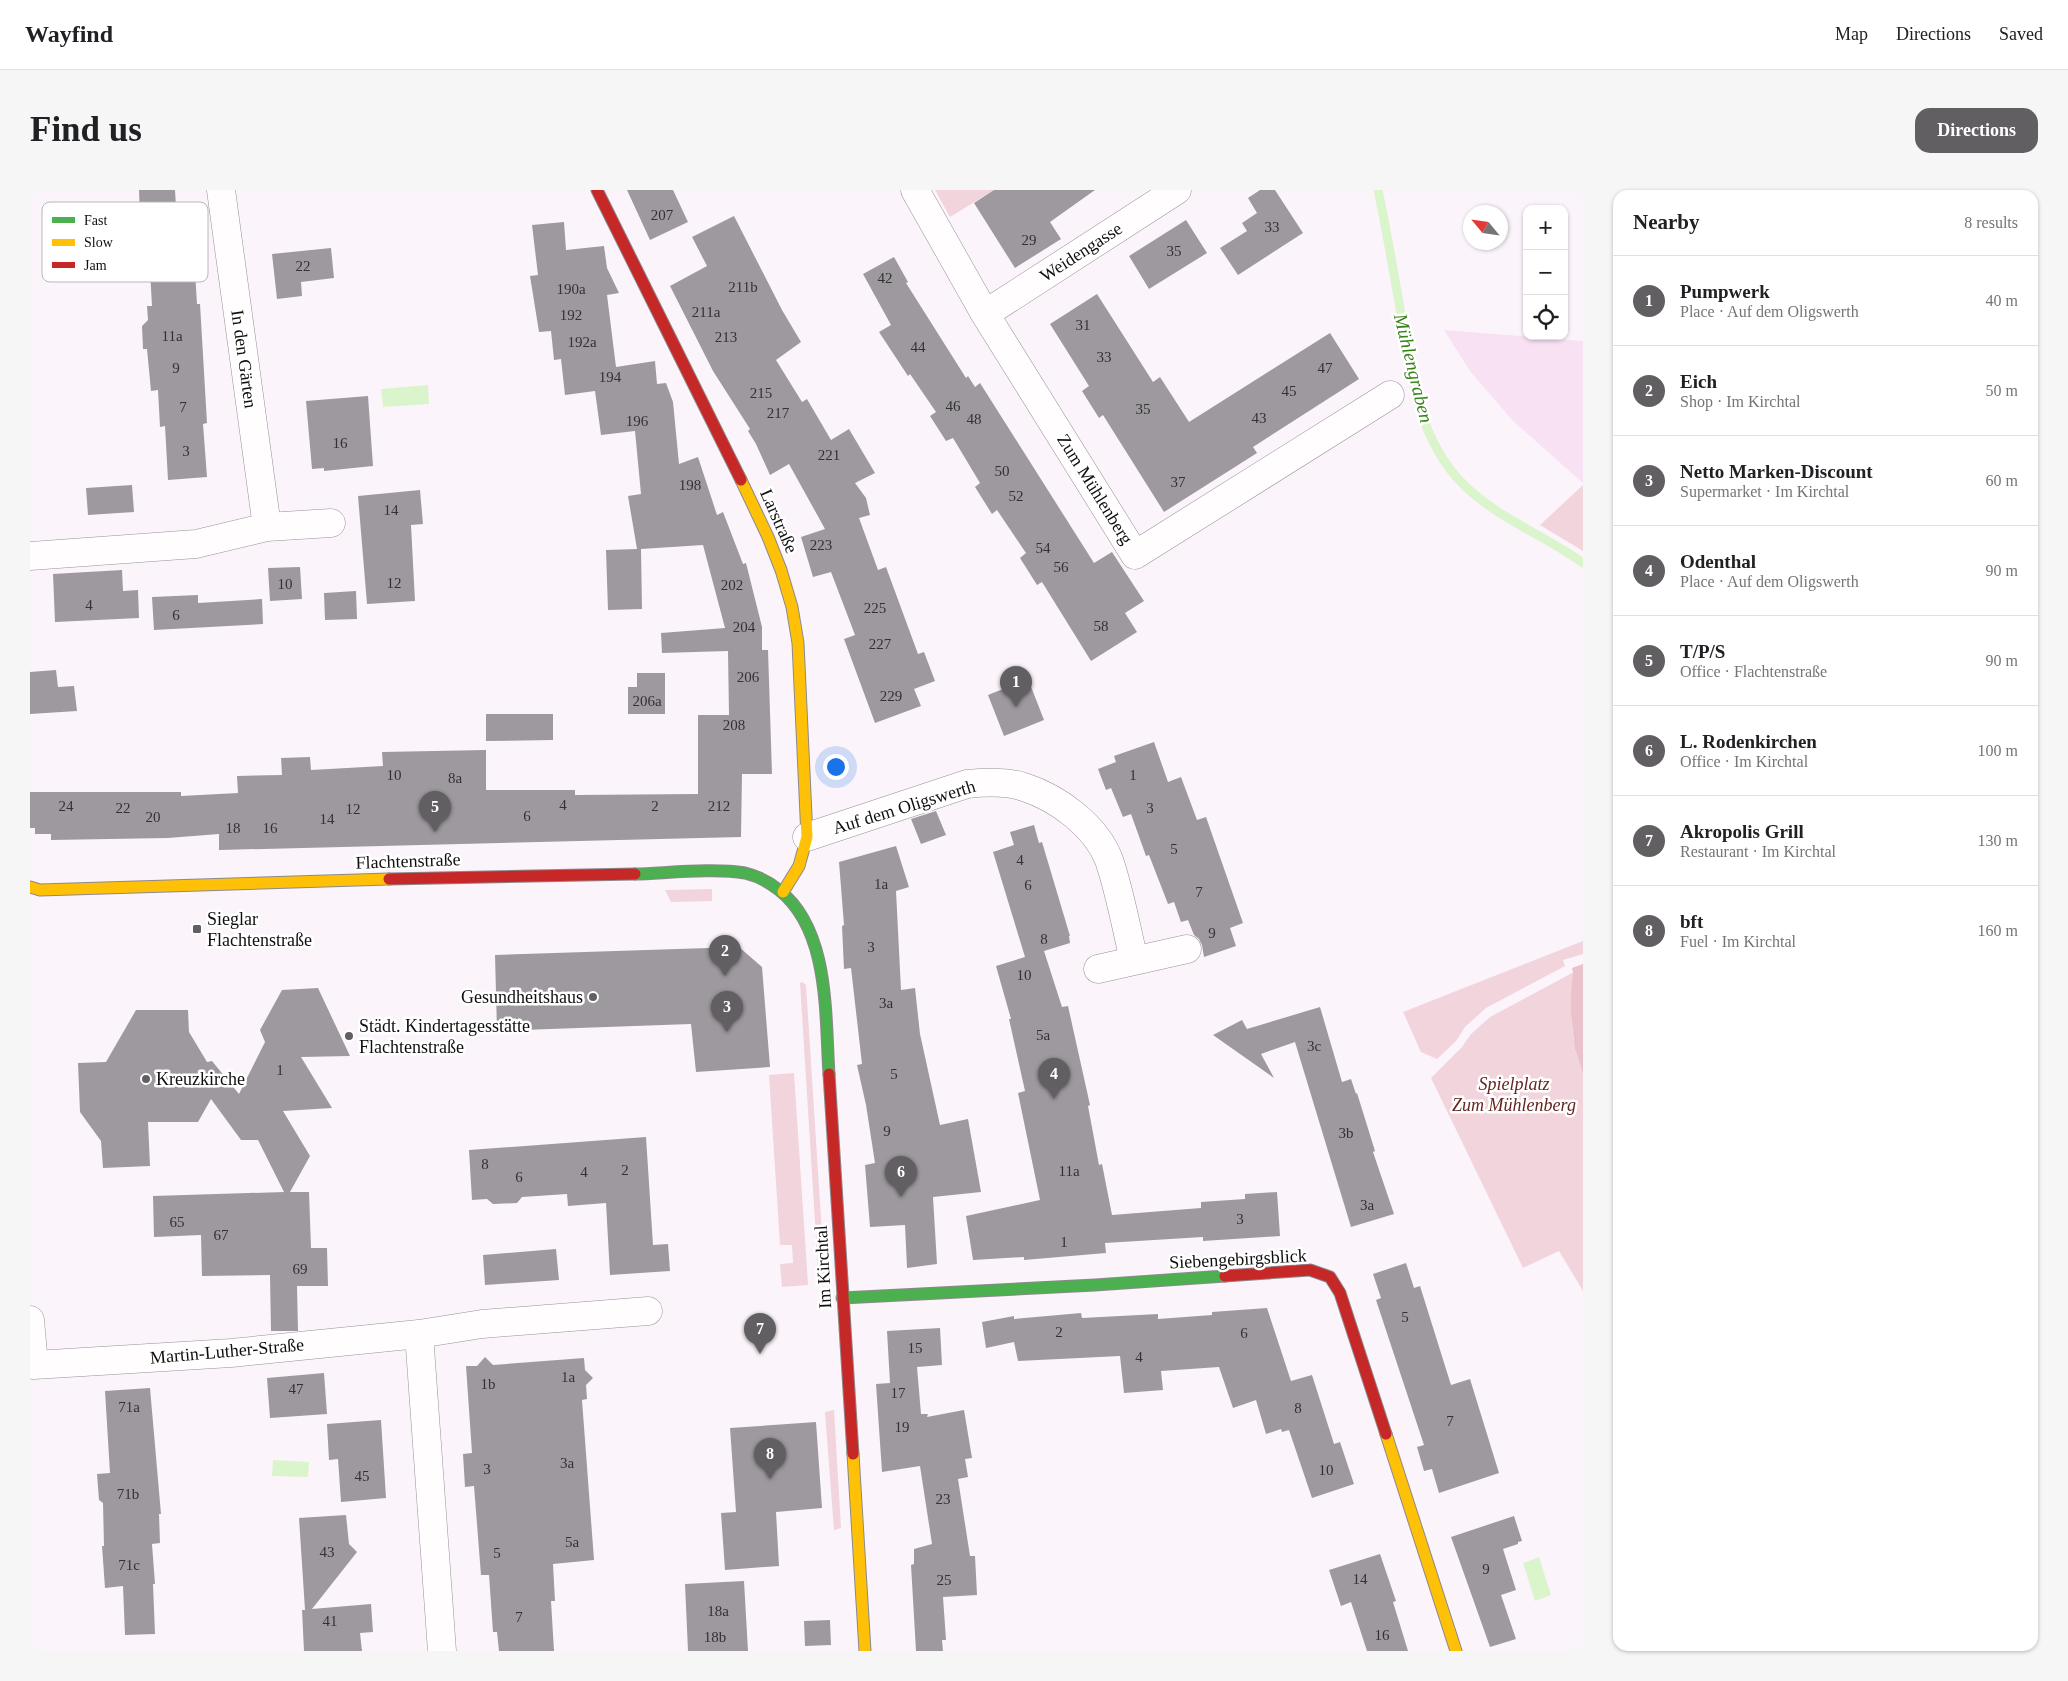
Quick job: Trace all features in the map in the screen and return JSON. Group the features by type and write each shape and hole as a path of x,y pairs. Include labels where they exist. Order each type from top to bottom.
{"street":[{"name":"In den Gärten","path":"221,190 267,527"},
{"name":"Larstraße","path":"597,190 735,466 768,537 792,606 798,644 807,837 804,855 796,874 783,892"},
{"name":"Zum Mühlenberg","path":"915,190 985,314 1135,555 1390,395"},
{"name":"Weidengasse","path":"985,314 1177,190"},
{"path":"30,556 196,544 267,527 331,523"},
{"name":"Auf dem Oligswerth","path":"807,837 967,784 1005,783 1023,787 1038,793 1072,815 1098,839 1108,859 1134,960"},
{"name":"Flachtenstraße","path":"30,887 40,890 106,889 453,877 725,872 751,875 783,892"},
{"name":"Im Kirchtal","path":"783,892 795,902 806,920 814,946 824,1003 865,1651"},
{"path":"1098,969 1187,949"},
{"name":"Siebengebirgsblick","path":"842,1298 1094,1285 1310,1270 1330,1277 1340,1293 1456,1651"},
{"name":"Martin-Luther-Straße","path":"30,1328 34,1365 231,1352 419,1334 482,1324 648,1311"},
{"path":"419,1334 442,1651"}],"shaded area":[{"path":"1444,330 1523,336 1523,340 1583,341 1583,483 1512,420 1470,371"},
{"path":"428,385 429,404 383,407 381,389"},
{"path":"1583,964 1583,1073 1575,1049 1571,1015 1571,993 1572,968"},
{"path":"273,1460 309,1462 308,1477 272,1476"},
{"path":"1539,1557 1551,1595 1535,1601 1523,1563"}],"green space":[{"path":"935,190 994,190 950,217"},
{"path":"1583,485 1583,551 1540,525"},
{"path":"712,889 712,901 671,902 665,890"},
{"path":"1583,941 1583,954 1563,960 1565,966 1486,1008 1465,1027 1456,1041 1437,1059 1421,1052 1403,1012"},
{"name":"Spielplatz Zum Mühlenberg","path":"1574,972 1571,1018 1576,1050 1583,1073 1583,1291 1559,1251 1523,1268 1431,1078 1462,1047 1471,1034 1490,1017"},
{"path":"802,982 806,985 825,1280 819,1286 800,983"},
{"path":"794,1073 808,1285 782,1287 780,1264 793,1263 792,1245 780,1245 769,1075"},
{"path":"834,1410 841,1528 834,1530 825,1412"}],"building":[{"path":"139,190 175,190 176,202 139,202"},
{"path":"627,190 673,190 688,222 650,240"},
{"path":"994,190 1095,190 1050,222 1061,239 1015,268 974,203"},
{"path":"1260,190 1275,190 1303,233 1238,275 1220,248 1247,231 1242,223 1257,213 1248,198"},
{"path":"734,216 782,310 801,342 776,360 802,402 807,399 831,440 849,429 875,473 855,483 866,498 870,515 859,518 878,570 886,567 918,654 924,652 935,681 914,689 921,706 875,723 844,639 855,635 831,572 813,577 801,537 825,529 789,464 770,475 748,431 750,429 713,371 670,286 707,266 692,237"},
{"path":"1186,220 1207,253 1149,289 1129,256"},
{"path":"564,222 566,250 604,246 607,268 619,293 607,295 616,367 655,361 657,384 666,383 673,402 679,464 698,457 717,515 723,512 743,564 746,563 762,627 762,650 768,650 772,774 742,774 741,837 219,850 219,834 168,838 51,840 51,834 35,834 35,828 30,828 30,792 181,792 181,796 238,793 237,776 282,775 281,758 310,757 311,770 383,766 382,752 486,750 486,790 575,790 575,795 698,794 698,715 729,715 728,651 662,653 661,633 725,628 703,545 641,549 642,609 608,610 606,550 637,549 628,496 641,494 635,431 601,435 595,391 565,395 561,359 554,360 551,331 539,332 530,276 538,275 532,225"},
{"path":"331,248 334,278 301,282 302,296 277,299 272,254"},
{"path":"894,257 908,282 906,283 966,378 968,376 975,387 980,383 1094,563 1112,552 1144,601 1125,613 1137,632 1091,661 1042,582 1037,585 1020,558 1026,553 997,510 992,514 975,487 980,483 953,438 946,441 930,416 936,412 910,374 908,376 879,332 891,325 863,274"},
{"path":"151,282 196,282 197,304 200,304 207,423 203,424 207,477 168,480 165,426 160,427 158,390 151,391 147,349 143,349 142,326 148,320 147,306 152,306"},
{"path":"1097,294 1153,382 1160,377 1189,422 1330,333 1359,379 1253,447 1257,453 1164,512 1103,415 1099,418 1082,391 1089,386 1050,324"},
{"path":"368,396 373,466 324,471 324,468 312,469 306,401"},
{"path":"132,485 134,512 88,515 86,488"},
{"path":"420,490 423,524 411,525 415,601 367,604 358,496"},
{"path":"300,567 302,599 270,601 268,568"},
{"path":"122,570 123,591 138,590 139,618 55,622 53,574"},
{"path":"356,591 357,619 325,620 324,593"},
{"path":"198,595 198,603 262,599 263,624 154,630 152,597"},
{"path":"56,670 58,687 74,686 77,711 30,714 30,672"},
{"path":"637,673 665,673 665,714 628,714 628,687 637,687"},
{"path":"1028,679 1044,720 1004,736 988,695"},
{"path":"486,714 553,714 553,740 486,741"},
{"path":"1154,742 1168,782 1181,777 1197,820 1206,817 1243,923 1230,928 1236,946 1204,957 1202,945 1194,935 1188,920 1181,922 1174,902 1168,904 1149,855 1146,856 1131,814 1123,817 1111,788 1106,790 1098,769 1116,762 1114,756"},
{"path":"936,811 946,835 921,844 911,819"},
{"path":"1034,825 1039,843 1042,842 1070,936 1070,943 1044,951 1062,1007 1068,1006 1090,1105 1088,1106 1099,1165 1102,1164 1112,1215 1201,1208 1201,1202 1245,1199 1245,1194 1277,1192 1280,1236 1203,1241 1203,1237 1105,1243 1106,1253 1024,1260 1024,1257 973,1260 966,1216 1040,1200 1018,1093 1025,1091 1009,1019 1011,1019 996,966 1025,957 993,852 1014,845 1010,832"},
{"path":"896,846 909,887 896,891 901,990 915,988 920,1034 940,1125 968,1119 981,1192 933,1197 937,1264 907,1268 905,1225 870,1227 865,1165 875,1163 866,1105 857,1065 862,1064 851,968 844,969 842,926 844,925 839,862"},
{"name":"Gesundheitshaus","path":"739,947 762,967 770,1067 696,1072 691,1024 497,1031 495,955"},
{"path":"318,988 350,1056 301,1057 332,1108 283,1111 310,1156 290,1192 309,1192 311,1248 327,1248 328,1286 297,1286 298,1331 271,1331 270,1275 202,1276 201,1235 154,1237 153,1196 284,1192 258,1140 241,1140 211,1099 198,1122 148,1122 150,1166 103,1168 101,1141 80,1112 78,1063 106,1062 136,1010 188,1010 189,1032 207,1062 212,1061 239,1094 265,1042 260,1030 282,990"},
{"path":"1320,1007 1342,1082 1351,1079 1357,1093 1375,1151 1373,1152 1394,1214 1351,1227 1295,1042 1261,1054 1274,1078 1213,1035 1242,1020 1247,1029"},
{"path":"646,1137 653,1245 668,1244 670,1271 610,1275 606,1203 568,1206 567,1194 522,1197 517,1203 493,1204 487,1199 472,1200 469,1150"},
{"path":"556,1249 559,1280 485,1285 483,1255"},
{"path":"1406,1263 1414,1288 1420,1286 1451,1385 1470,1379 1499,1473 1439,1493 1432,1469 1424,1471 1417,1447 1424,1445 1376,1300 1381,1298 1373,1274"},
{"path":"1267,1308 1291,1381 1312,1375 1334,1444 1340,1442 1354,1484 1312,1498 1289,1430 1282,1432 1281,1429 1266,1434 1256,1400 1233,1408 1219,1367 1161,1371 1163,1390 1124,1393 1120,1356 1018,1361 1014,1342 986,1348 982,1322 1014,1316 1014,1319 1081,1313 1082,1318 1158,1314 1158,1319 1212,1315 1212,1312"},
{"path":"940,1328 942,1365 917,1367 921,1414 928,1414 927,1417 964,1410 972,1458 965,1459 968,1477 958,1479 970,1556 975,1556 977,1595 943,1597 946,1640 942,1640 943,1651 916,1651 911,1565 914,1564 914,1549 932,1544 920,1466 882,1472 876,1384 890,1383 887,1331"},
{"path":"485,1357 493,1365 584,1358 585,1370 593,1378 586,1385 587,1399 582,1400 594,1560 553,1564 555,1601 551,1601 554,1651 499,1651 497,1632 493,1632 489,1575 481,1575 474,1486 465,1487 463,1454 472,1453 466,1366 477,1366"},
{"path":"324,1373 327,1414 270,1418 267,1378"},
{"path":"150,1388 161,1514 159,1514 160,1543 152,1544 155,1584 153,1584 155,1634 125,1635 123,1586 105,1588 102,1546 104,1546 103,1503 99,1500 97,1474 110,1473 105,1391"},
{"path":"381,1420 386,1498 341,1502 338,1459 329,1460 327,1424"},
{"path":"816,1422 822,1508 776,1512 779,1566 725,1570 721,1513 736,1512 730,1428"},
{"path":"346,1515 349,1544 357,1552 312,1609 371,1604 373,1632 360,1633 362,1651 304,1651 302,1610 305,1610 299,1518"},
{"path":"1514,1516 1522,1541 1503,1549 1516,1590 1501,1595 1516,1639 1490,1647 1451,1537"},
{"path":"1380,1554 1396,1601 1393,1602 1408,1651 1367,1651 1351,1602 1341,1606 1329,1570"},
{"path":"744,1581 748,1651 688,1651 685,1584"},
{"path":"830,1620 831,1645 805,1646 804,1621"}],"waterway":[{"name":"Mühlengraben","path":"1378,190 1411,374 1417,399 1435,444 1447,465 1476,496 1506,517 1583,563"}],"traffic: fast":[{"path":"635,874 705,871 745,873 771,884 796,907 808,927 822,975 829,1074"},
{"path":"842,1298 1095,1285 1225,1276"}],"traffic: slow":[{"path":"741,480 768,537 781,570 792,607 798,643 807,837 799,866 783,892"},
{"path":"30,887 40,890 389,879"},
{"path":"1386,1434 1456,1651"},
{"path":"853,1454 865,1651"}],"traffic: jam":[{"path":"597,190 741,480"},
{"path":"389,879 635,874"},
{"path":"829,1074 853,1454"},
{"path":"1225,1276 1310,1270 1330,1277 1340,1293 1386,1434"}],"place":[{"name":"Pumpwerk","path":"1016,707"},
{"name":"T/P/S","path":"435,832"},
{"name":"Sieglar Flachtenstraße","path":"197,929"},
{"name":"Eich","path":"725,976"},
{"name":"Gesundheitshaus","path":"593,997"},
{"name":"Netto Marken-Discount","path":"727,1032"},
{"name":"Städt. Kindertagesstätte Flachtenstraße","path":"349,1036"},
{"name":"Kreuzkirche","path":"146,1079"},
{"name":"Odenthal","path":"1054,1099"},
{"name":"L. Rodenkirchen","path":"901,1197"},
{"name":"Akropolis Grill","path":"760,1354"},
{"name":"bft","path":"770,1479"}]}
